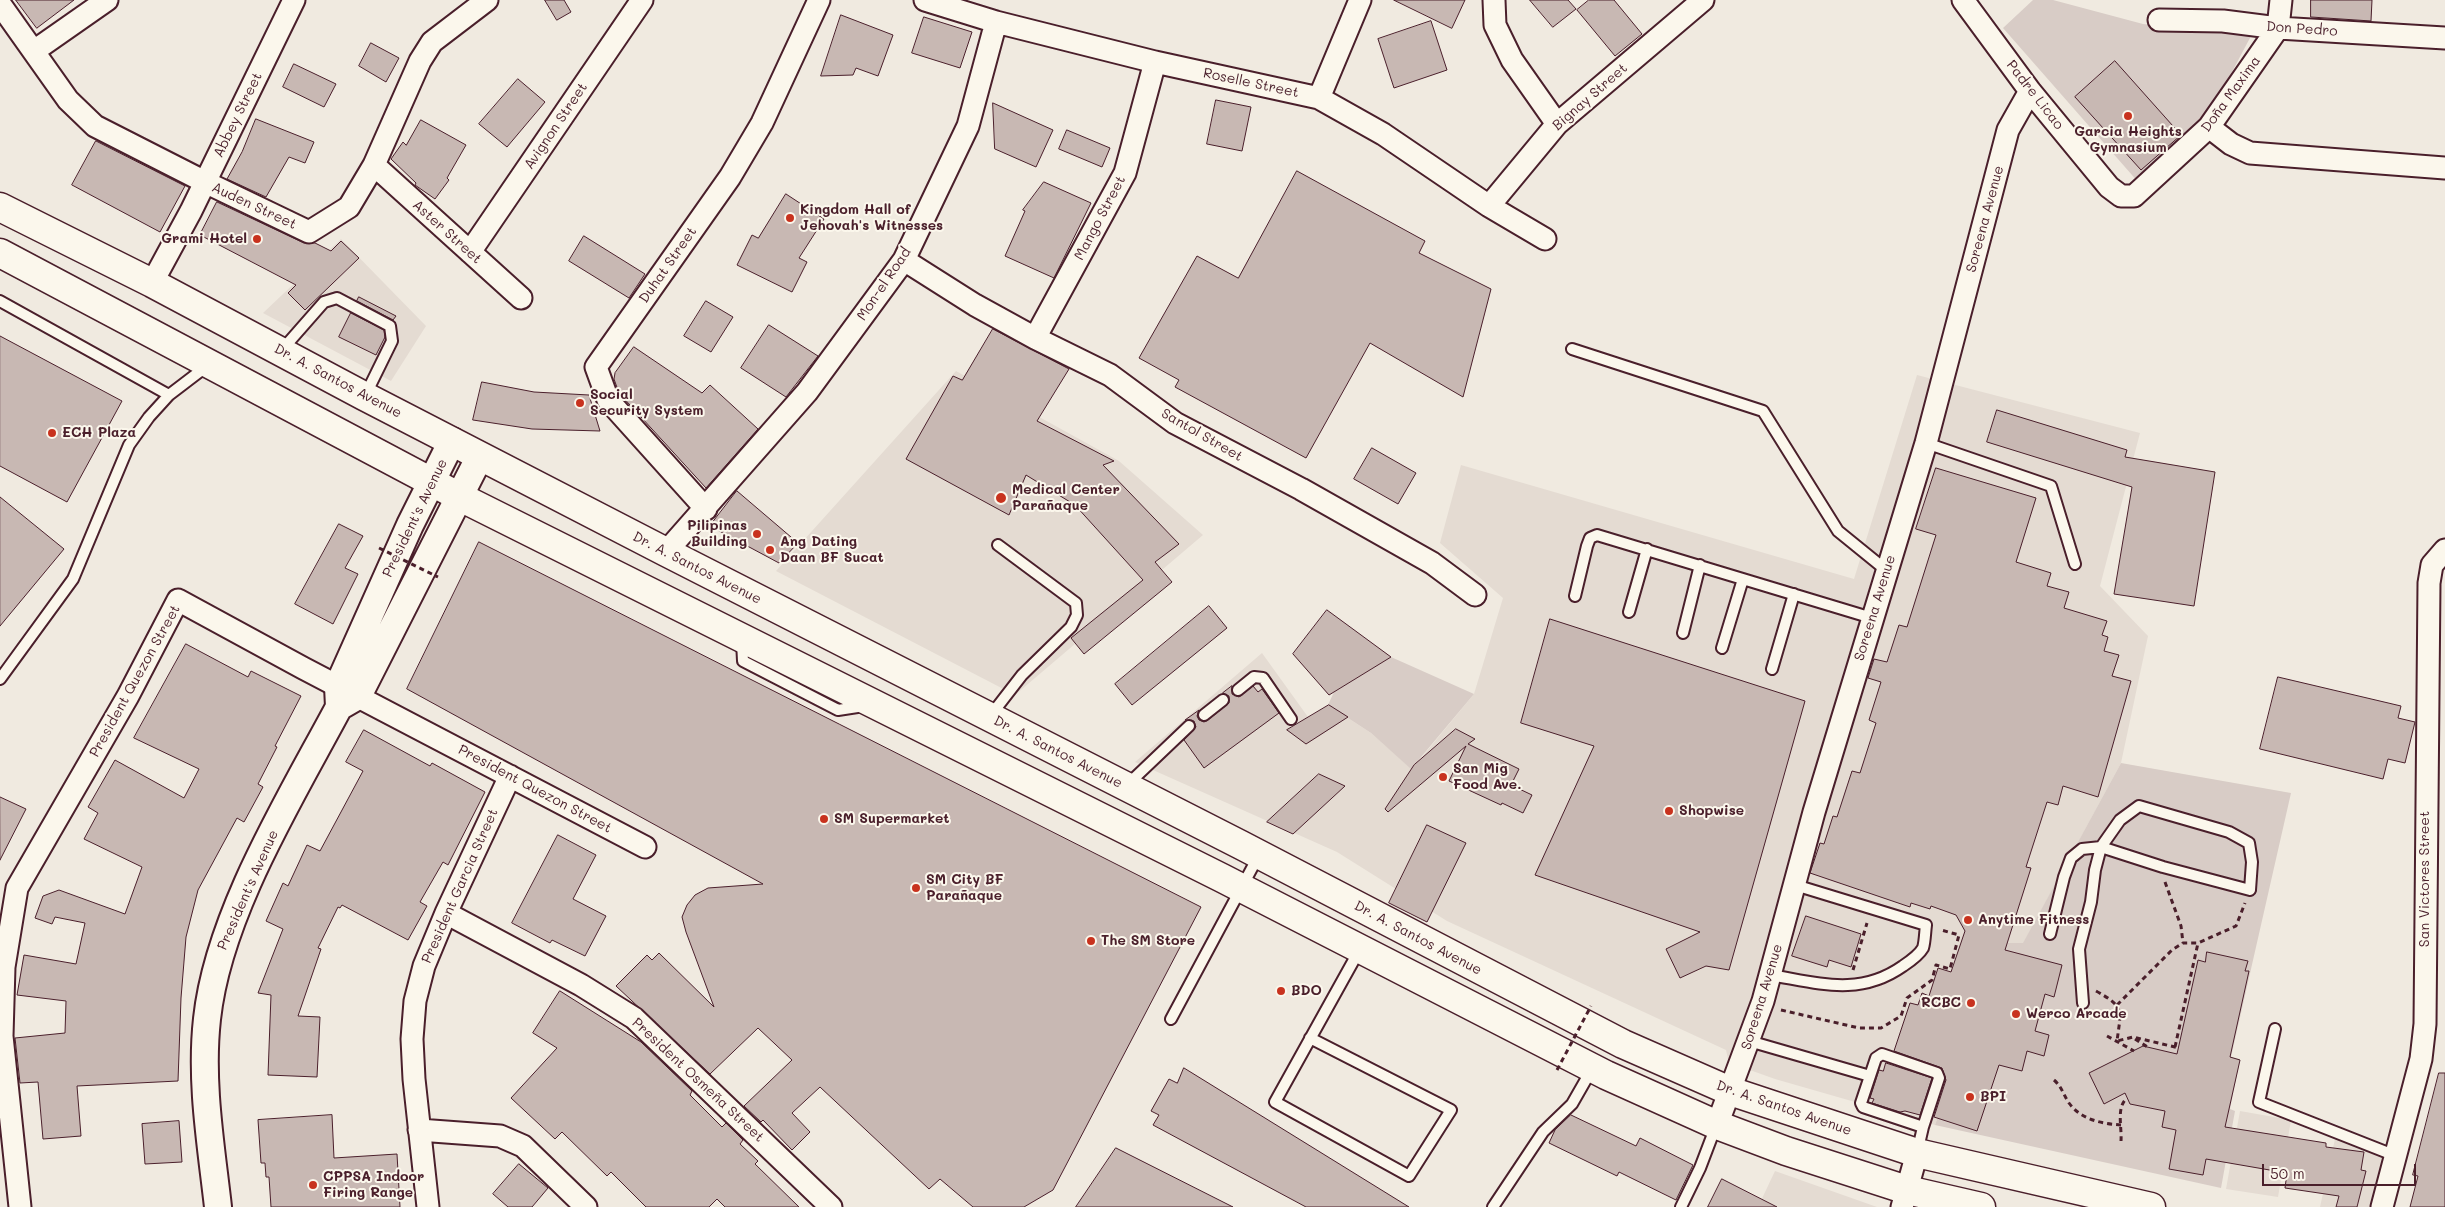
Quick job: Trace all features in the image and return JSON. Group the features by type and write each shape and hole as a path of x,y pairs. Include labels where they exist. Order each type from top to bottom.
{"main road":[{"name":"Dr. A. Santos Avenue","path":"0,207 152,283 364,396 666,552 1260,854 1623,1044 1730,1090 1867,1123 2151,1207"},
{"path":"0,253 460,497 1360,948 1592,1068 1717,1125 1904,1198 1981,1207"}],"street":[{"path":"34,51 107,0"},
{"name":"Abbey Street","path":"152,283 205,182 294,0"},
{"name":"Auden Street","path":"0,4 68,100 95,126 309,232 349,207 374,165 420,61 432,42 487,0"},
{"name":"Avignon Street","path":"470,252 642,0"},
{"name":"Duhat Street","path":"706,509 608,400 596,367 730,177 762,123 819,0"},
{"name":"Roselle Street","path":"924,0 996,22 1155,62 1319,98 1383,134 1489,206 1545,239"},
{"path":"1319,98 1360,0"},
{"path":"1494,0 1495,25 1512,60 1557,124"},
{"name":"Bignay Street","path":"1489,206 1557,124 1703,0"},
{"name":"Padre Licao","path":"1963,0 2030,91 2109,187"},
{"name":"Doña Maxima","path":"2109,187 2121,196 2134,196 2209,127 2278,28 2281,0"},
{"name":"Don Pedro","path":"2160,20 2223,21 2278,28 2445,38"},
{"name":"Mon-el Road","path":"666,552 706,509 807,392 904,260 968,126 996,22"},
{"name":"Mango Street","path":"1035,338 1125,173 1155,62"},
{"name":"Soreena Avenue","path":"1717,1125 1749,1041 1770,975 1814,812 1926,443 2008,130 2030,91"},
{"path":"2209,127 2231,144 2250,153 2445,168"},
{"name":"Aster Street","path":"374,165 521,298"},
{"name":"Santol Street","path":"904,260 975,305 1035,338 1110,375 1175,423 1300,489 1424,558 1474,594"},
{"name":"President's Avenue","path":"345,696 431,482 452,441"},
{"name":"President's Avenue","path":"218,1207 204,1083 207,1018 218,960 236,910 274,830 345,696 460,497 480,456"},
{"name":"San Victores Street","path":"2382,1207 2421,1059 2425,1024 2429,583 2432,565 2445,550"},
{"name":"President Quezon Street","path":"20,1207 1,1036 4,967 17,888 128,696 178,600 345,696 510,776 646,847"},
{"name":"President Garcia Street","path":"428,1207 419,1130 412,1039 415,1000 424,966 446,913 510,776"},
{"name":"President Osmeña Street","path":"446,913 580,985 634,1018 831,1207"},
{"path":"419,1130 500,1136 523,1146 586,1207"},
{"path":"1904,1198 1920,1140"}],"lane":[{"path":"281,351 324,302 330,298 337,298 390,326 392,341 364,396"},
{"path":"0,301 169,395"},
{"path":"1572,349 1762,411 1838,531 1886,570"},
{"path":"0,679 73,579 123,457 149,417 169,395 209,363"},
{"path":"1926,443 2051,486 2076,564"},
{"path":"1575,596 1590,538 1597,535 1872,618"},
{"path":"989,717 1022,675 1071,627 1077,615 1076,604 998,545"},
{"path":"1629,612 1647,549"},
{"path":"1683,633 1700,565"},
{"path":"1722,648 1743,579"},
{"path":"1772,669 1794,594"},
{"path":"1238,690 1254,677 1262,678 1291,719"},
{"path":"1204,715 1223,700"},
{"path":"1126,786 1189,726"},
{"path":"2050,934 2064,877 2071,858 2082,849 2101,847 2163,867 2250,890 2252,862 2249,843 2229,832 2139,806 2120,820 2101,847 2095,870 2091,902 2079,949 2082,1003"},
{"path":"1171,1019 1260,854"},
{"path":"1770,975 1811,984 1866,984 1889,976 1911,961 1922,948 1926,925 1795,885"},
{"path":"1310,1038 1451,1110 1409,1176 1275,1102 1310,1038 1360,948"},
{"path":"2275,1029 2259,1102 2396,1156"},
{"path":"1749,1041 1870,1076"},
{"path":"1867,1123 1861,1103 1876,1058 1882,1054 1937,1072 1939,1078 1920,1140"},
{"path":"1493,1207 1543,1132 1577,1096 1592,1068"},
{"path":"1681,1207 1700,1168 1717,1125"}],"path":[{"path":"379,548 438,578"},
{"path":"2163,867 2166,891 2181,926 2182,943"},
{"path":"2117,1005 2172,950 2182,943 2198,943 2236,926 2250,890"},
{"path":"1854,985 1853,967 1872,910"},
{"path":"2117,1040 2133,1037 2177,1048 2198,943"},
{"path":"2093,990 2117,1005 2121,1013 2117,1040"},
{"path":"1557,1070 1591,1006"},
{"path":"2106,1036 2134,1050"},
{"path":"2133,1037 2150,1048"},
{"path":"2054,1080 2060,1085 2073,1108 2086,1118 2108,1124 2122,1125"},
{"path":"2121,1141 2122,1102 2128,1098"}],"shaded area":[{"path":"2033,0 2053,0 2143,24 2251,36 2207,119 2139,183 2003,28"},
{"path":"341,239 426,326 391,381 263,313"},
{"name":"Medical Center Parañaque","path":"956,371 1119,461 1203,535 1015,695 776,571"},
{"path":"1917,375 2140,433 2100,586 2148,636 2121,763 2023,944 2000,943 1935,1125 1775,1079 1733,1064 1728,1059 1726,1050 1447,921 1337,852 1135,762 1262,653 1308,717 1328,705 1371,733 1412,769 1474,694 1503,598 1440,543 1461,465 1854,579"},
{"path":"1391,657 1474,694 1411,769 1371,733 1328,705 1334,692"},
{"path":"2121,763 2291,793 2231,1057 2240,1059 2230,1109 2235,1111 2221,1188 1935,1125 2000,943 2023,943"},
{"path":"2240,1111 2291,1120 2278,1197 2226,1189"},
{"path":"2335,1139 2390,1155 2377,1207 2320,1207"},
{"path":"1775,1171 1877,1207 1758,1207"}],"building":[{"path":"16,0 74,0 37,28"},
{"path":"545,0 564,0 571,12 557,20"},
{"path":"1394,0 1465,0 1452,28"},
{"path":"1530,0 1568,0 1576,9 1553,27"},
{"path":"1589,0 1614,0 1642,34 1615,56 1577,10"},
{"path":"2311,0 2372,0 2371,21 2311,17"},
{"path":"841,15 893,35 878,76 856,68 853,75 821,76"},
{"path":"924,17 972,32 960,68 912,53"},
{"path":"1431,21 1447,70 1394,88 1378,39"},
{"path":"371,43 399,58 386,82 359,66"},
{"name":"Garcia Heights Gymnasium","path":"2115,61 2181,135 2141,170 2075,97"},
{"path":"294,64 336,84 324,107 283,87"},
{"path":"518,79 545,102 507,147 479,124"},
{"path":"1216,100 1251,107 1242,151 1207,144"},
{"path":"993,103 1053,130 1036,167 995,149"},
{"path":"256,119 314,142 305,163 289,157 266,197 227,179 242,152"},
{"path":"421,120 466,145 447,178 449,180 435,199 415,185 416,183 391,159 403,142 406,145"},
{"path":"1067,130 1110,148 1102,167 1059,149"},
{"path":"96,141 185,186 160,232 72,185"},
{"path":"1297,171 1425,241 1419,253 1491,289 1463,397 1370,343 1306,458 1175,387 1179,380 1139,358 1197,256 1238,278"},
{"path":"1044,182 1091,203 1054,278 1005,256 1025,211 1023,210"},
{"path":"786,194 824,219 799,258 807,262 792,292 737,265 752,235 758,238"},
{"path":"217,202 304,243 315,243 331,251 341,241 359,258 305,310 288,293 296,285 200,235"},
{"path":"584,236 645,274 629,298 569,261"},
{"path":"359,297 396,316 393,320 357,301"},
{"path":"706,301 733,317 711,352 684,336"},
{"path":"351,313 384,330 385,337 376,355 339,337"},
{"path":"769,325 818,356 786,397 741,368"},
{"path":"993,329 1069,369 1037,421 1114,461 1103,465 1179,544 1155,562 1172,582 1084,654 1071,638 1143,580 1075,505 1026,475 1009,515 906,459 953,376 962,380"},
{"name":"ECH Plaza","path":"0,336 122,401 67,502 0,466"},
{"path":"634,347 702,393 710,385 758,429 706,488 619,393 614,379 615,373"},
{"path":"482,382 534,392 589,395 600,431 532,429 473,420"},
{"path":"1997,410 2127,450 2125,457 2215,472 2194,606 2114,594 2132,487 1987,442"},
{"path":"1372,448 1416,473 1398,504 1354,479"},
{"path":"1936,468 2036,498 2016,562 2051,573 2047,586 2069,592 2064,608 2107,621 2102,635 2108,637 2104,651 2119,655 2112,676 2131,681 2098,797 2063,786 2058,805 2047,802 2026,867 2031,868 2005,950 2062,965 2054,997 2045,994 2035,1031 2049,1035 2044,1056 2027,1051 2022,1071 1999,1065 1977,1131 1934,1117 1946,1080 1942,1068 1894,1051 1910,1003 1918,1005 1922,993 1929,996 1938,968 1951,972 1965,931 1956,915 1931,906 1930,909 1911,903 1910,907 1810,873 1820,843 1824,844 1833,816 1837,817 1852,771 1860,773 1876,723 1869,720 1881,682 1868,678 1874,659 1887,662 1899,625 1907,627 1936,535 1916,529"},
{"name":"Pilipinas Building","path":"737,491 798,543 779,563 710,526"},
{"path":"0,497 64,549 0,626"},
{"path":"339,524 363,536 345,568 358,574 333,624 295,604"},
{"path":"479,542 1201,907 1053,1190 1024,1207 973,1207 940,1179 929,1189 820,1087 792,1113 810,1132 792,1150 763,1120 761,1122 744,1106 792,1060 758,1028 710,1074 616,986 647,955 652,960 659,953 714,1007 682,917 687,905 695,895 708,888 763,884 407,689"},
{"path":"1209,606 1227,628 1132,705 1115,684"},
{"path":"1327,610 1391,657 1329,695 1293,654"},
{"name":"Shopwise","path":"1550,619 1805,701 1729,970 1706,966 1680,978 1666,949 1700,932 1535,875 1594,746 1521,723"},
{"path":"186,644 248,677 251,671 301,696 258,784 263,787 244,822 237,818 198,890 186,937 181,998 178,1081 77,1086 81,1136 43,1139 38,1082 20,1083 15,1038 65,1033 66,1001 17,995 24,955 76,964 85,923 55,917 52,924 35,918 43,896 59,890 125,914 142,867 84,839 98,813 88,807 115,760 184,798 199,769 134,738"},
{"path":"2278,677 2401,706 2398,718 2415,722 2405,763 2388,759 2383,779 2260,749"},
{"path":"1232,686 1232,694 1239,697 1253,686 1258,692 1262,689 1279,713 1204,768 1184,740 1196,727 1194,721 1185,720 1199,710 1197,716 1199,720 1204,722 1208,720 1229,703 1229,696 1223,693"},
{"path":"1329,705 1348,717 1306,744 1287,730"},
{"path":"1456,729 1475,739 1468,744 1519,769 1511,785 1532,795 1523,813 1449,781 1466,746 1388,812 1385,809 1414,765"},
{"path":"364,730 430,766 432,763 485,792 448,865 443,862 420,902 427,906 408,940 342,905 340,908 338,907 318,948 321,949 298,1016 320,1017 317,1077 268,1075 271,995 258,993 283,929 266,921 283,883 288,886 307,845 320,851 363,771 346,762"},
{"path":"1319,774 1345,786 1293,834 1267,822"},
{"path":"0,797 26,809 0,860"},
{"path":"1427,825 1466,843 1427,922 1389,903"},
{"path":"558,835 596,855 573,899 606,916 585,956 552,940 550,943 512,923"},
{"path":"1806,916 1861,934 1851,967 1829,960 1827,967 1792,956"},
{"path":"2207,952 2248,961 2245,971 2249,971 2230,1057 2240,1060 2225,1127 2326,1143 2326,1147 2364,1152 2361,1170 2366,1171 2357,1207 2336,1207 2339,1196 2285,1188 2287,1173 2206,1159 2203,1175 2169,1169 2176,1130 2162,1127 2165,1111 2130,1104 2125,1093 2104,1104 2089,1073 2143,1046 2177,1054 2198,960 2205,962"},
{"path":"560,991 641,1042 692,1091 690,1095 722,1127 726,1123 743,1140 740,1144 758,1161 755,1164 799,1207 725,1207 717,1199 709,1207 646,1207 611,1172 607,1176 562,1132 555,1139 511,1098 557,1048 533,1033"},
{"path":"1886,1063 1932,1078 1920,1115 1905,1111 1900,1112 1872,1103 1874,1099 1870,1098 1879,1070 1883,1071"},
{"path":"1184,1068 1409,1207 1306,1207 1153,1125 1159,1115 1151,1111 1169,1079 1177,1083"},
{"path":"2439,1073 2445,1073 2445,1207 2410,1207 2418,1176 2413,1175"},
{"path":"332,1115 334,1158 397,1154 400,1207 271,1207 269,1177 266,1177 265,1163 261,1163 258,1120"},
{"path":"1571,1115 1636,1146 1640,1138 1693,1165 1676,1200 1619,1172 1617,1176 1549,1143 1555,1130"},
{"path":"179,1121 182,1162 145,1164 142,1124"},
{"path":"1116,1148 1233,1207 1076,1207"},
{"path":"519,1164 548,1188 532,1207 508,1207 493,1194"},
{"path":"1722,1179 1777,1207 1708,1207"}],"place":[{"name":"Garcia Heights Gymnasium","path":"2128,116"},
{"name":"Kingdom Hall of Jehovah's Witnesses","path":"790,218"},
{"name":"Grami Hotel","path":"257,239"},
{"name":"Social Security System","path":"580,403"},
{"name":"ECH Plaza","path":"52,433"},
{"name":"Medical Center Parañaque","path":"1001,498"},
{"name":"Pilipinas Building","path":"757,534"},
{"name":"Ang Dating Daan BF Sucat","path":"770,550"},
{"name":"San Mig Food Ave.","path":"1443,777"},
{"name":"Shopwise","path":"1669,811"},
{"name":"SM Supermarket","path":"824,819"},
{"name":"SM City BF Parañaque","path":"916,888"},
{"name":"Anytime Fitness","path":"1968,920"},
{"name":"The SM Store","path":"1091,941"},
{"name":"BDO","path":"1281,991"},
{"name":"RCBC","path":"1971,1003"},
{"name":"Werco Arcade","path":"2016,1014"},
{"name":"BPI","path":"1970,1097"},
{"name":"CPPSA Indoor Firing Range","path":"313,1185"}]}
